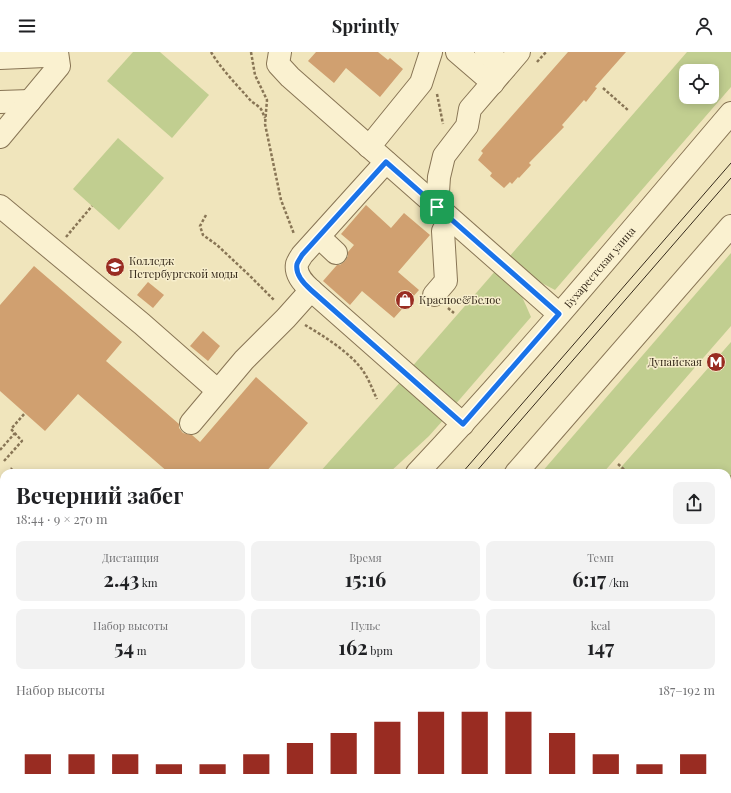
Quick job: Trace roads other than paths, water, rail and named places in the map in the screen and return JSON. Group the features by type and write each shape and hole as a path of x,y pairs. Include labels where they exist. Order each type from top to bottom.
{"street":[{"path":"0,58 44,56 52,52"},
{"path":"0,137 59,66 57,52"},
{"path":"280,52 278,64 283,70 361,148 386,162 559,314"},
{"path":"361,148 421,83 431,52"},
{"path":"457,52 499,76"},
{"path":"486,52 499,76"},
{"path":"434,295 446,281 443,231 444,213 439,177 441,163 448,150 467,126 470,109 499,76 528,58"},
{"path":"0,102 30,101"},
{"name":"Бухарестская улица","path":"421,469 463,424 559,314 731,113"},
{"path":"386,162 302,255 297,264 299,274 303,282 311,290 463,424"},
{"path":"0,206 142,324 217,390"},
{"path":"519,469 731,226"},
{"path":"319,237 336,253"},
{"path":"191,423 217,390 244,360 286,318 311,290"}],"tram line":[{"path":"465,469 731,163"},
{"path":"478,469 731,178"}],"place":[{"name":"Колледж Петербургской моды","path":"115,267"},
{"name":"Красное&Белое","path":"405,300"},
{"name":"Дунайская","path":"716,362"}]}
